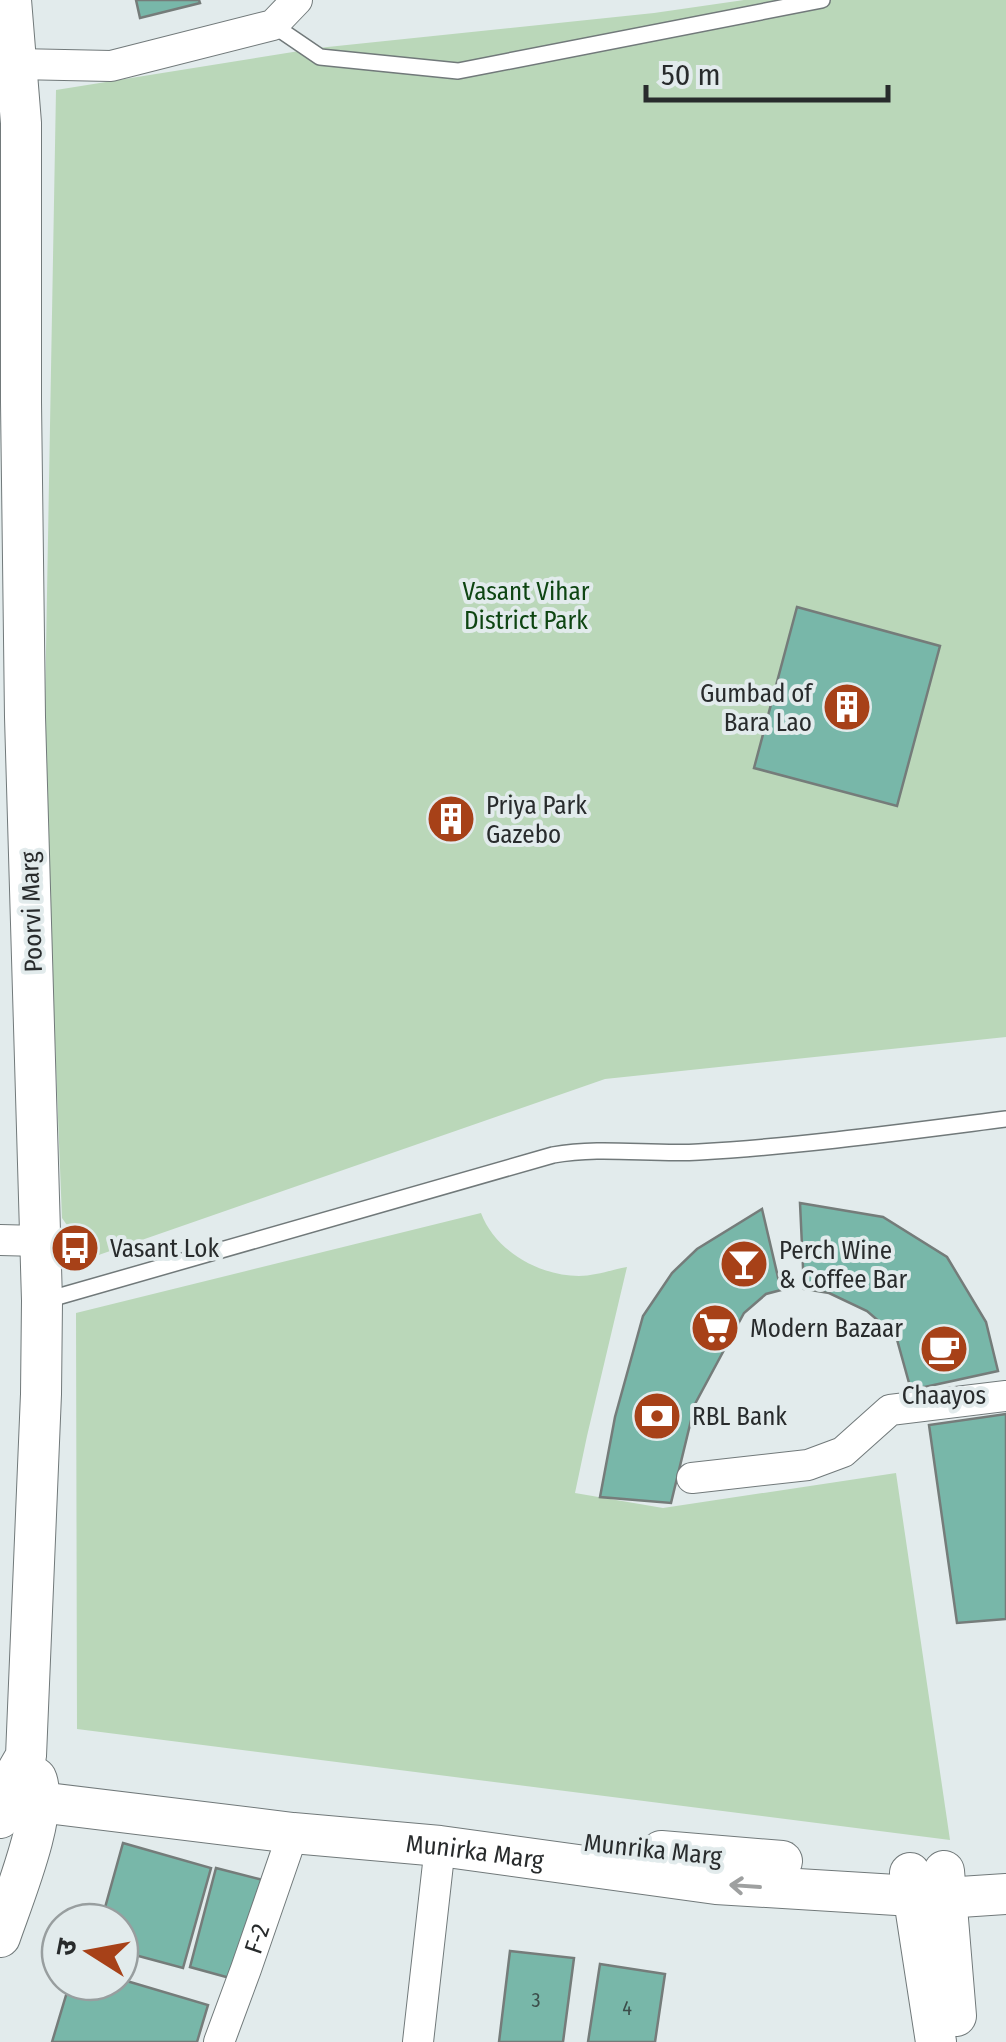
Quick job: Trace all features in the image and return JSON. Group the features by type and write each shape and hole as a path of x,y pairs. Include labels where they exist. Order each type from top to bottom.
{"street":[{"name":"Poorvi Marg","path":"0,1937 25,1862 21,1791 42,1394 42,1302 20,1241 25,717 10,402 21,123 11,0"},
{"path":"17,64 111,66 274,25 297,0"},
{"path":"692,1478 808,1465 843,1452 890,1410 1006,1396"},
{"name":"Munirka Marg","path":"21,1791 292,1833 440,1846 716,1884 928,1883 1006,1894"},
{"name":"Munrika Marg","path":"21,1791 546,1838 928,1883"},
{"name":"F-2","path":"219,2042 292,1833"},
{"path":"418,2042 440,1846"},
{"name":"Munirka Marg","path":"928,1883 1006,1867"},
{"path":"928,1883 936,2042"},
{"path":"928,1883 959,2042"}],"lane":[{"path":"274,25 320,57 458,71 822,0"},
{"path":"42,1302 553,1155 580,1150 695,1152 799,1145 1006,1119"}],"green space":[{"name":"Vasant Vihar District Park","path":"744,0 1006,0 1006,1037 605,1079 90,1258 62,1218 44,762 56,90 318,48"},
{"path":"481,1213 508,1250 549,1272 579,1276 627,1267 575,1493 663,1508 896,1473 950,1840 77,1729 76,1313"}],"building":[{"path":"136,0 199,0 200,3 140,18"},
{"name":"Gumbad of Bara Lao","path":"797,607 940,646 897,806 754,768"},
{"name":"Priya Park Gazebo","path":"451,796 466,803 473,818 466,833 451,840 436,833 429,818 436,803"},
{"path":"800,1203 883,1217 947,1257 986,1322 998,1371 911,1390 896,1336 867,1311 829,1293 804,1289"},
{"path":"762,1209 781,1290 766,1294 744,1313 695,1404 671,1503 600,1497 615,1417 643,1316 672,1273 697,1249"},
{"path":"1006,1414 1006,1619 957,1623 929,1425"},
{"path":"123,1843 211,1868 183,1968 140,1956 140,1902 107,1902"},
{"path":"216,1868 263,1880 237,1980 190,1967"},
{"path":"510,1951 574,1958 563,2042 499,2042"},
{"path":"600,1964 665,1974 655,2042 588,2042"},
{"path":"140,1985 208,2005 197,2042 52,2042 64,2002 140,2002"}],"place":[{"name":"Gumbad of Bara Lao","path":"847,707"},
{"name":"Priya Park Gazebo","path":"451,819"},
{"name":"Vasant Lok","path":"75,1248"},
{"name":"Perch Wine & Coffee Bar","path":"744,1264"},
{"name":"Modern Bazaar","path":"715,1328"},
{"name":"Chaayos","path":"944,1349"},
{"name":"RBL Bank","path":"657,1416"}]}
